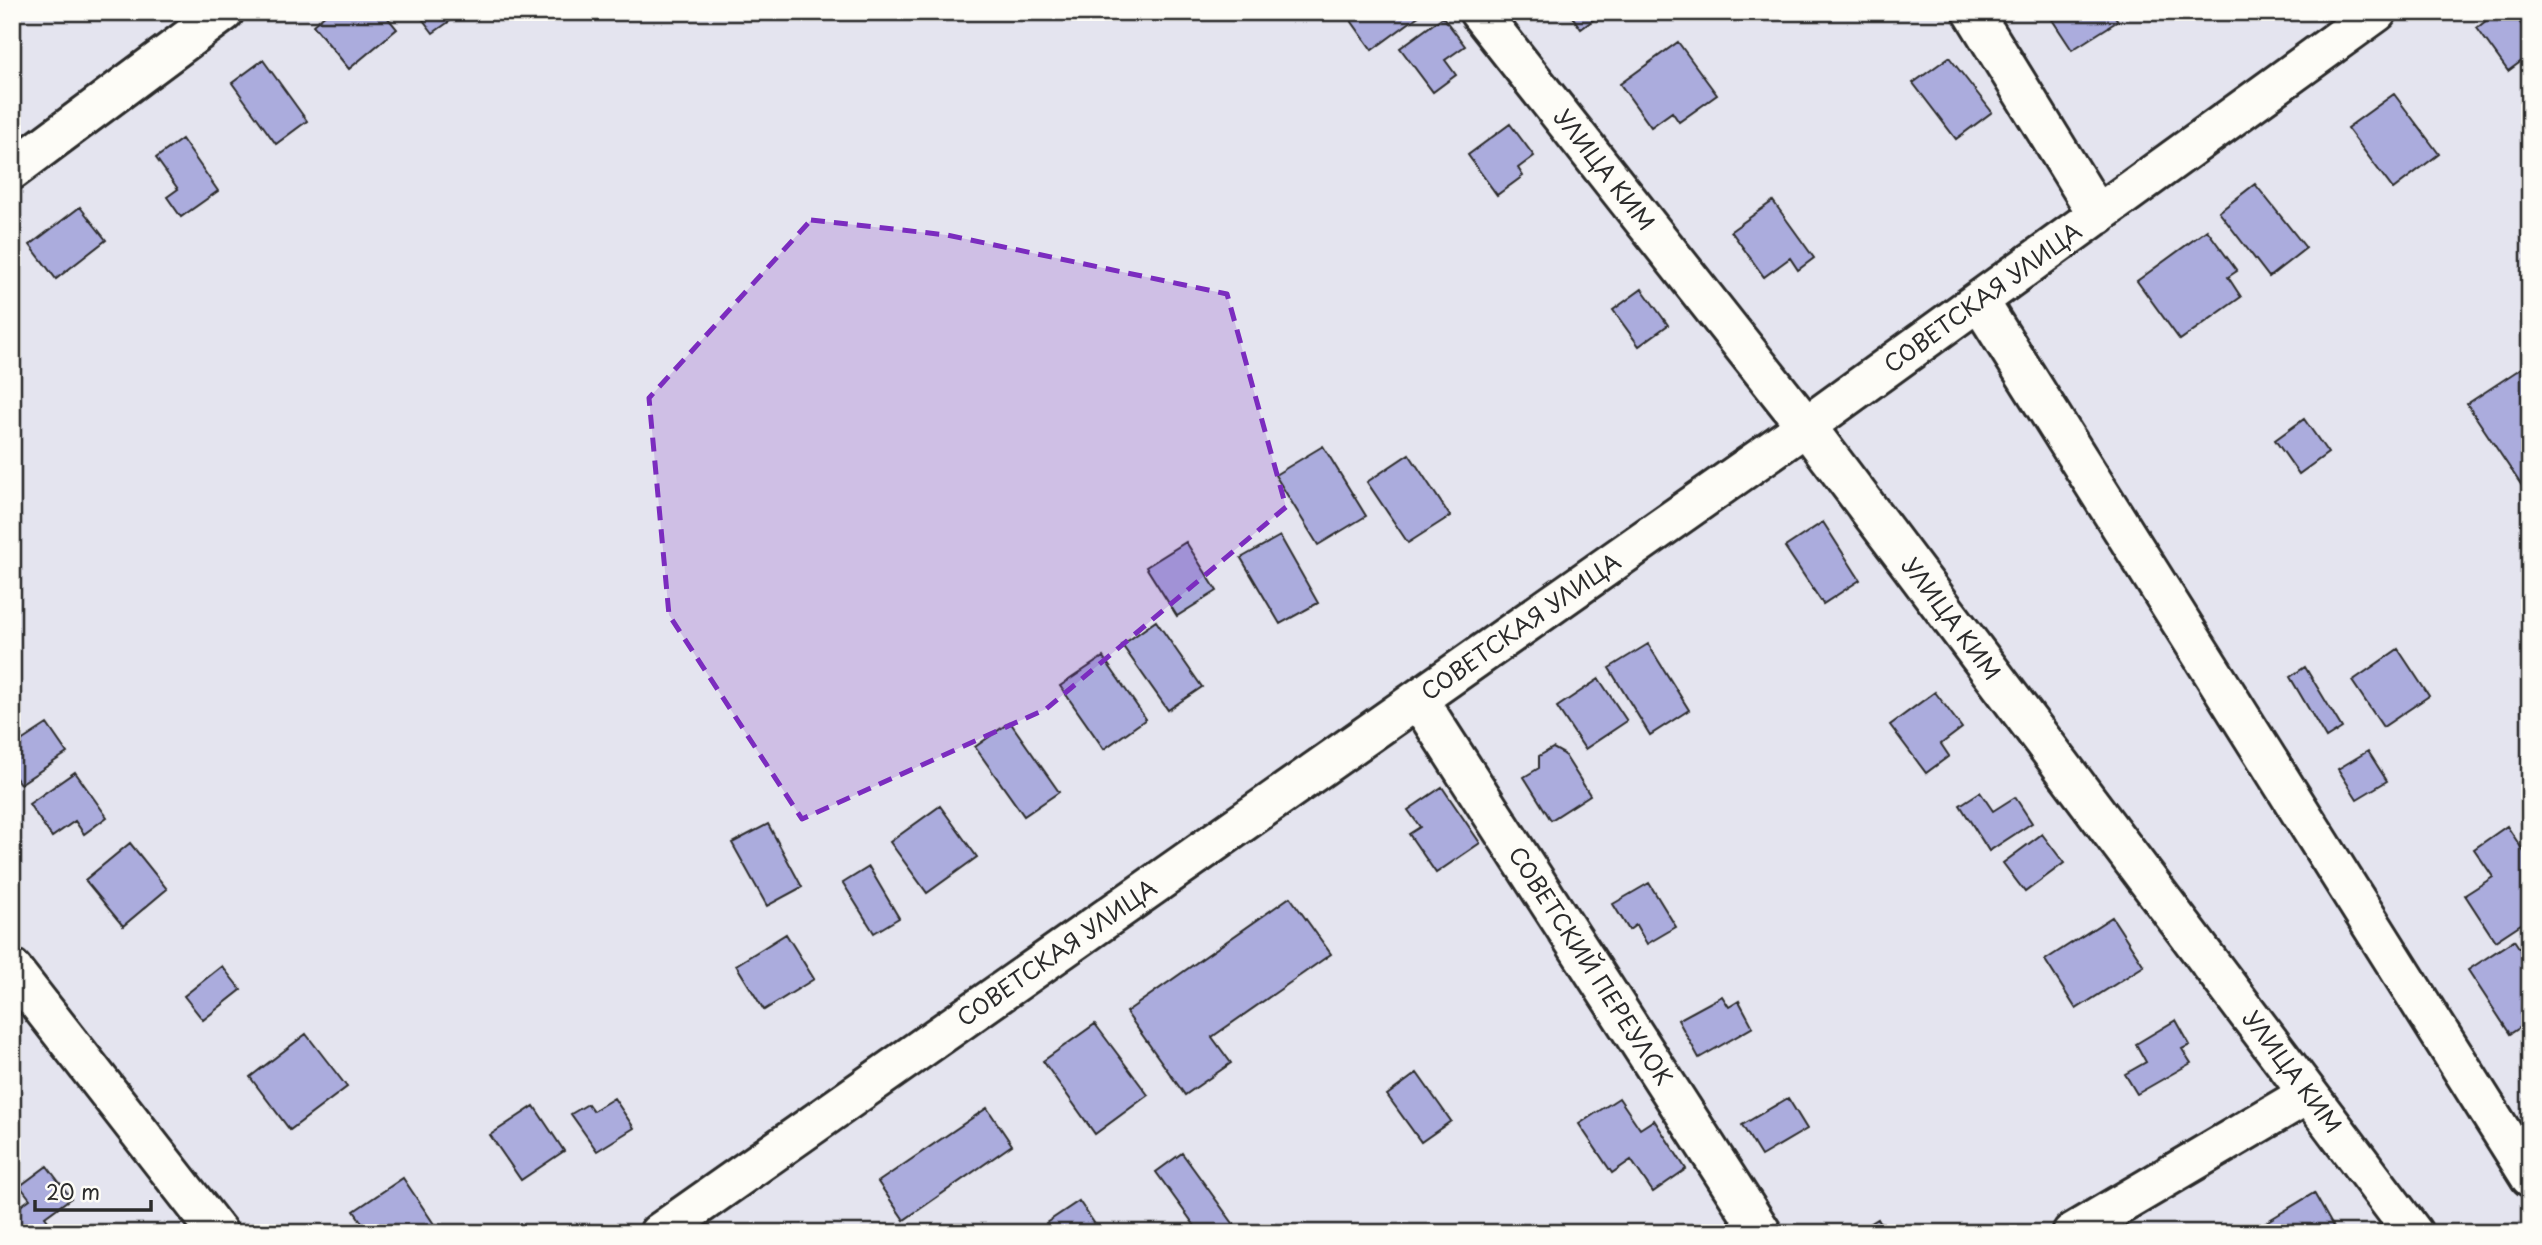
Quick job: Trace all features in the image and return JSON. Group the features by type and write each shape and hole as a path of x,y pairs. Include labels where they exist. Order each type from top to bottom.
{"street":[{"path":"12,170 224,12"},
{"name":"УЛИЦА КИМ","path":"1479,12 1806,426 2413,1233"},
{"path":"1973,12 2098,215"},
{"name":"СОВЕТСКАЯ УЛИЦА","path":"659,1233 1806,426 2377,12"},
{"path":"1979,301 2530,1177"},
{"name":"СОВЕТСКИЙ ПЕРЕУЛОК","path":"1418,699 1762,1233"},
{"path":"12,969 218,1233"},
{"path":"2072,1233 2308,1094"}],"highlighted area":[{"path":"811,220 947,235 1227,294 1286,507 1046,709 802,819 669,615 649,398"}],"building":[{"path":"328,12 383,12 397,29 349,69 313,25"},
{"path":"417,12 459,12 460,14 433,33"},
{"path":"1345,12 1424,12 1372,50"},
{"path":"1569,12 1604,12 1581,29"},
{"path":"2047,12 2112,12 2118,21 2072,50"},
{"path":"2497,12 2512,12 2530,36 2530,55 2508,71 2477,28"},
{"path":"1443,17 1465,46 1445,60 1456,75 1433,92 1400,48"},
{"path":"1678,42 1717,95 1679,122 1672,112 1651,127 1620,84"},
{"path":"1949,57 1992,112 1956,139 1913,83"},
{"path":"263,60 307,121 276,144 232,83"},
{"path":"2394,94 2439,154 2393,189 2347,128"},
{"path":"1510,124 1534,156 1518,168 1523,176 1497,195 1468,155"},
{"path":"182,139 218,191 181,217 167,197 178,189 156,158"},
{"path":"2255,184 2306,248 2269,277 2219,212"},
{"path":"1773,201 1814,258 1798,270 1790,258 1764,277 1731,231"},
{"path":"80,207 106,240 56,279 30,245"},
{"path":"2207,230 2237,271 2228,277 2241,297 2180,340 2137,281"},
{"path":"1642,289 1668,325 1639,346 1613,310"},
{"path":"2523,367 2530,377 2530,498 2467,404"},
{"path":"2304,419 2328,453 2299,474 2275,440"},
{"path":"1323,446 1366,516 1318,545 1275,475"},
{"path":"1409,454 1450,516 1408,543 1367,482"},
{"path":"1823,522 1860,580 1823,604 1785,547"},
{"path":"1280,536 1318,603 1280,624 1241,558"},
{"path":"1186,542 1217,591 1177,616 1146,567"},
{"path":"1156,621 1202,687 1168,710 1122,645"},
{"path":"1648,644 1689,710 1650,735 1609,668"},
{"path":"2398,649 2429,696 2383,727 2352,681"},
{"path":"1103,657 1146,719 1104,749 1060,686"},
{"path":"2305,667 2342,728 2326,738 2290,677"},
{"path":"1599,679 1627,721 1585,749 1557,707"},
{"path":"1935,692 1962,728 1941,744 1949,756 1926,773 1890,725"},
{"path":"1010,722 1059,792 1024,816 975,747"},
{"path":"47,724 67,753 20,784 12,772 12,747"},
{"path":"1553,748 1564,754 1590,795 1551,820 1524,777 1539,768 1539,756"},
{"path":"2368,751 2387,781 2357,799 2338,769"},
{"path":"75,772 107,817 84,834 75,821 52,837 29,804"},
{"path":"1442,787 1480,843 1436,873 1409,834 1420,827 1408,810"},
{"path":"1980,792 1993,811 2015,797 2032,823 1989,851 1960,805"},
{"path":"940,806 977,857 927,893 890,842"},
{"path":"768,824 802,887 767,906 732,843"},
{"path":"2507,826 2530,861 2530,918 2495,941 2465,895 2493,877 2474,849"},
{"path":"2042,834 2064,863 2025,892 2003,863"},
{"path":"130,843 167,889 123,926 85,880"},
{"path":"869,867 899,918 874,933 843,883"},
{"path":"1649,883 1676,927 1647,944 1636,925 1629,930 1613,904"},
{"path":"1290,897 1331,954 1212,1037 1231,1063 1185,1095 1126,1012"},
{"path":"2112,917 2144,966 2076,1009 2045,960"},
{"path":"786,934 814,979 764,1010 736,965"},
{"path":"2514,940 2530,964 2530,1021 2510,1034 2468,970"},
{"path":"222,966 241,990 203,1020 184,996"},
{"path":"1722,996 1729,1007 1739,1001 1753,1027 1699,1058 1678,1020"},
{"path":"2176,1020 2190,1045 2182,1049 2191,1063 2137,1094 2125,1074 2146,1062 2136,1044"},
{"path":"1095,1024 1148,1095 1095,1134 1043,1061"},
{"path":"306,1034 347,1087 290,1130 250,1077"},
{"path":"1417,1073 1451,1121 1421,1142 1387,1095"},
{"path":"614,1098 634,1128 597,1151 571,1114 588,1104 593,1111"},
{"path":"1619,1098 1640,1129 1654,1120 1686,1169 1653,1192 1631,1160 1612,1173 1579,1124"},
{"path":"1788,1098 1807,1129 1761,1156 1742,1125"},
{"path":"534,1106 564,1151 521,1180 490,1135"},
{"path":"987,1108 1012,1145 904,1220 878,1182"},
{"path":"1182,1153 1240,1233 1200,1233 1156,1172"},
{"path":"47,1166 71,1198 45,1217 55,1230 51,1233 20,1233 12,1223 12,1212 30,1199 20,1186"},
{"path":"403,1178 440,1233 369,1233 354,1211"},
{"path":"2314,1193 2334,1228 2325,1233 2272,1233 2266,1222"},
{"path":"1079,1201 1101,1233 1053,1233 1046,1223"},
{"path":"1878,1219 1886,1233 1855,1233"}]}
